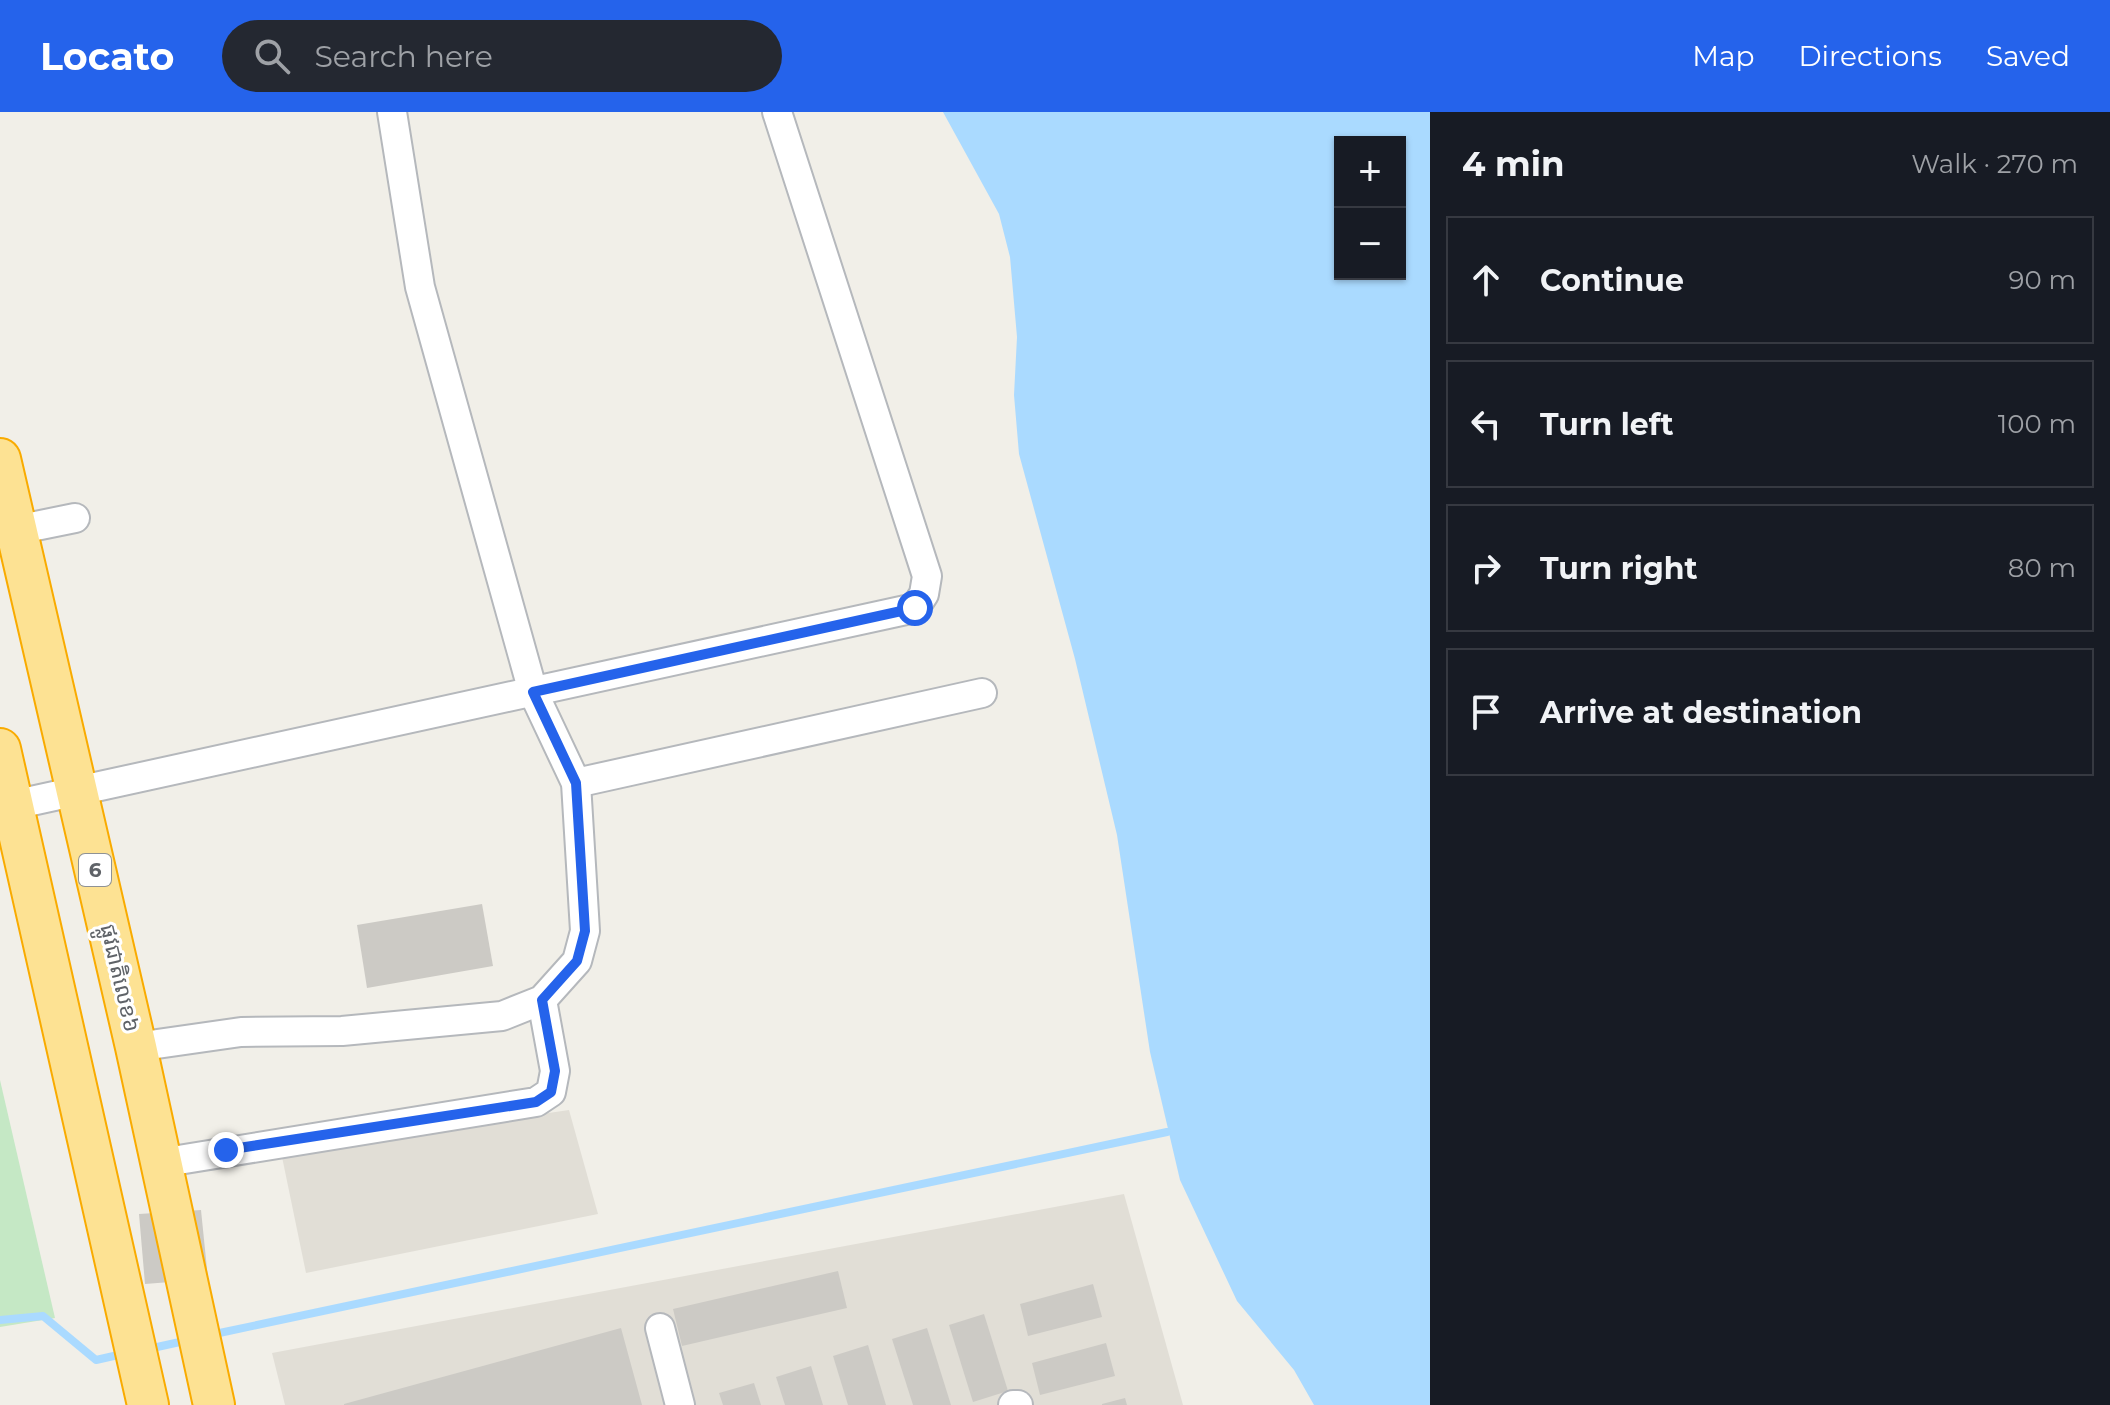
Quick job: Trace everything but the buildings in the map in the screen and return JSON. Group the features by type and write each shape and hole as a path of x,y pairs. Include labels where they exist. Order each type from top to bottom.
{"highway":[{"name":"ផ្លូវជាតិលេខ៦","path":"0,459 10,547 77,791 212,1394"},
{"path":"0,749 147,1400"}],"street":[{"path":"136,1047 241,1032 342,1031 502,1016 542,1000 577,961 585,931 576,783 533,692 420,287 392,112"},
{"path":"13,805 915,608 924,594 927,576 777,112"},
{"path":"10,547 75,518"},
{"path":"576,783 982,693"},
{"path":"160,1163 536,1102 551,1092 555,1071 542,1000"},
{"path":"660,1328 680,1405"}],"shaded area":[{"path":"569,1110 598,1214 306,1273 281,1152"},
{"path":"1124,1194 1183,1405 285,1405 272,1353"}],"green space":[{"path":"0,1080 55,1318 0,1327"}],"water":[{"path":"943,112 1430,112 1430,1405 1314,1405 1294,1370 1237,1301 1180,1180 1150,1052 1117,835 1075,659 1019,454 1014,395 1017,337 1010,257 999,214"}],"waterway":[{"path":"210,1335 1167,1132"},
{"path":"0,1320 43,1316 96,1360 127,1353"},
{"path":"148,1349 189,1340"}],"route":[{"path":"226,1150 536,1102 551,1092 555,1071 542,1000 577,961 585,931 576,783 533,692 915,608"}]}
